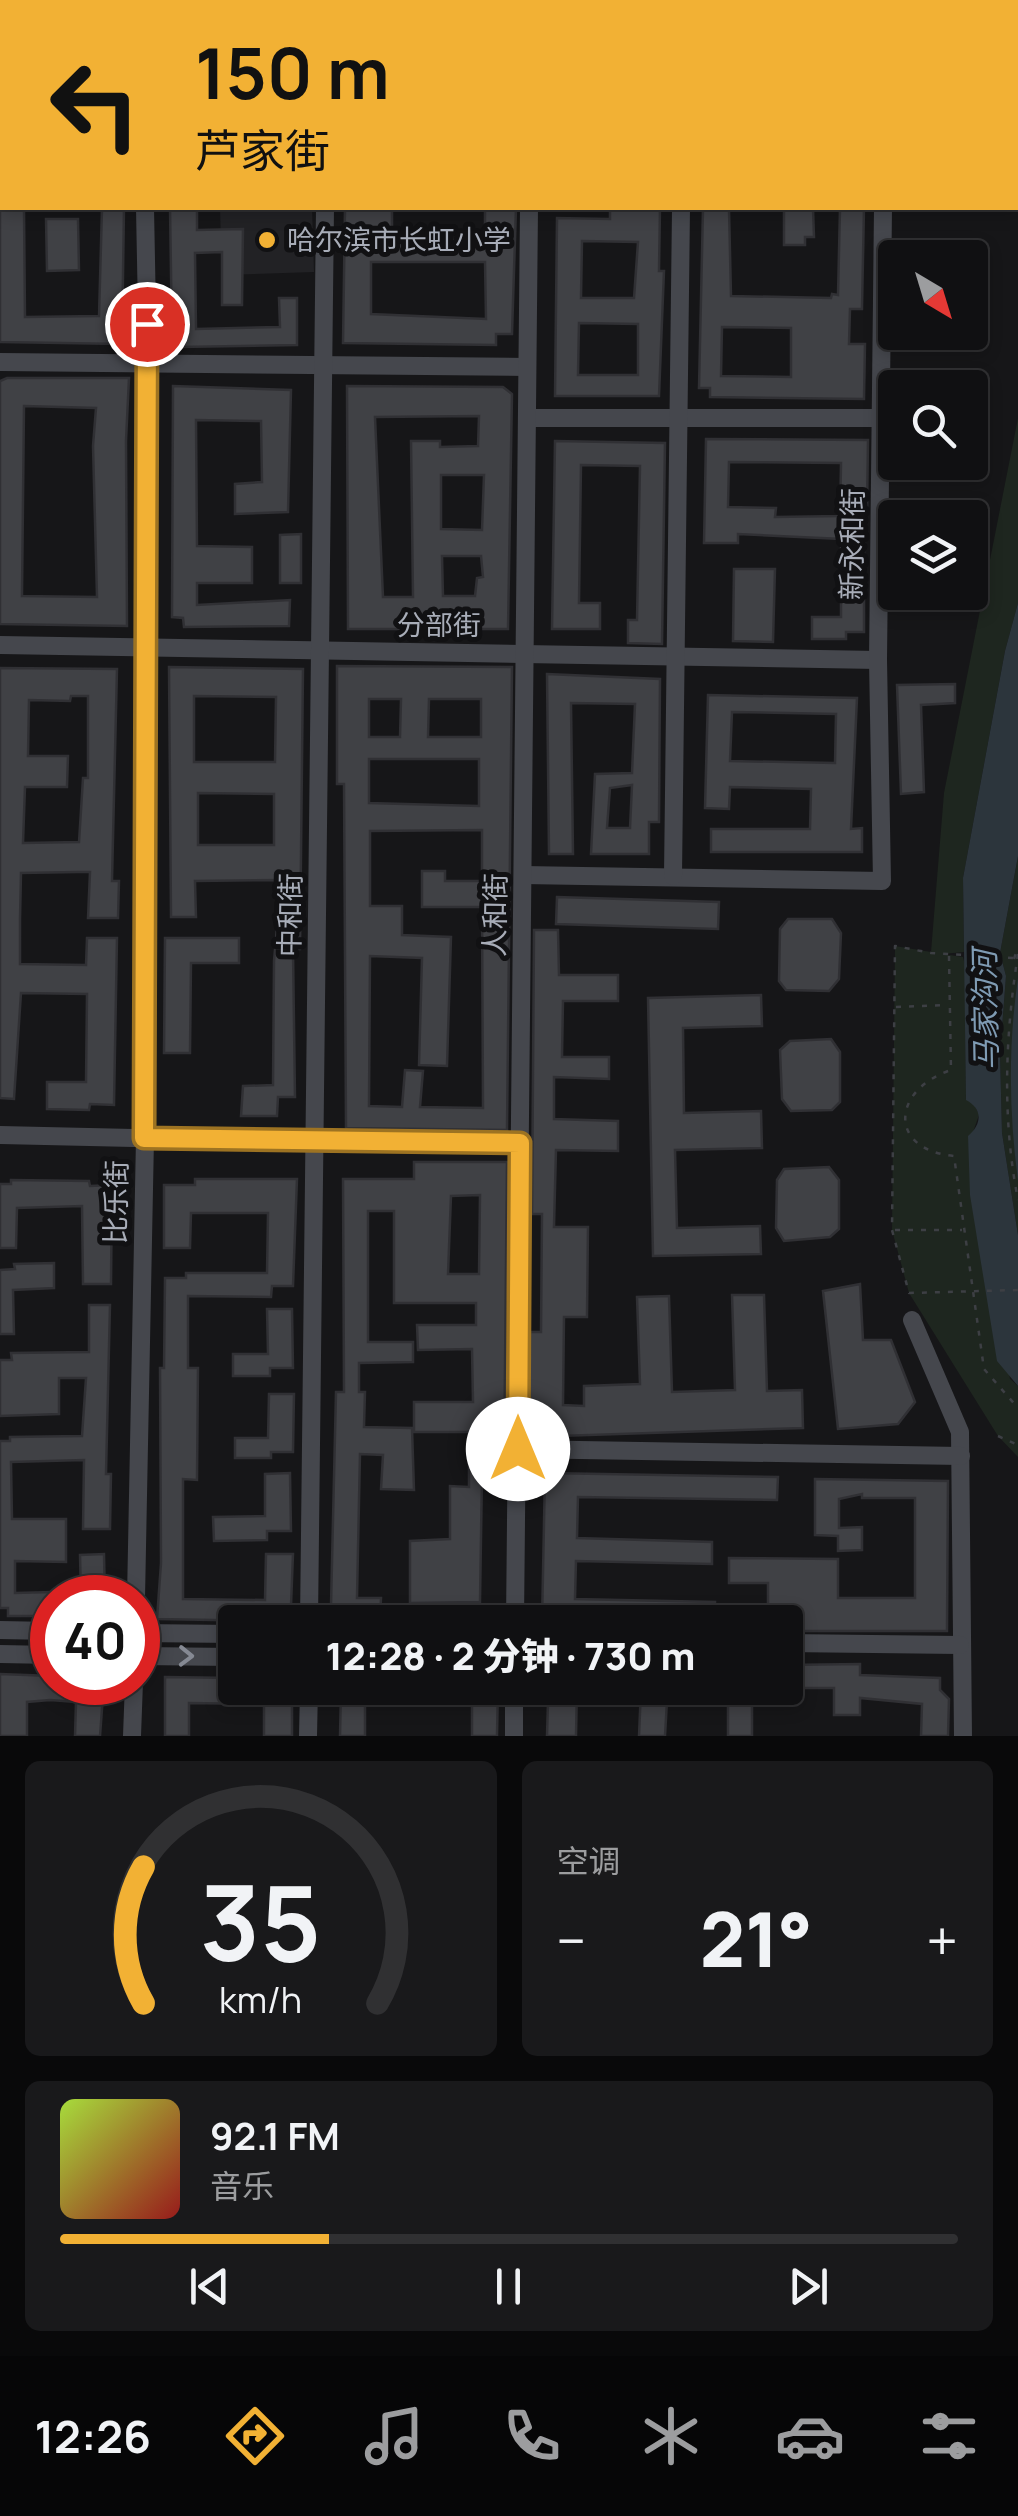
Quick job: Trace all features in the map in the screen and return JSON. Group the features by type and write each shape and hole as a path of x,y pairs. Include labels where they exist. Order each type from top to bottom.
{"street":[{"name":"比乐街","path":"136,1575 144,1138 148,363 145,210"},
{"name":"中和街","path":"310,1605 325,210"},
{"name":"人和街","path":"515,1605 528,210"},
{"path":"522,875 673,876 681,210"},
{"name":"新永和街","path":"881,370 883,210"},
{"path":"0,362 527,367"},
{"path":"526,418 878,418"},
{"name":"新永和街","path":"673,876 882,882 878,660 880,480"},
{"name":"分部街","path":"0,645 878,660"},
{"path":"0,1135 520,1143"},
{"path":"912,1320 960,1432 962,1736"},
{"path":"518,1449 961,1456"},
{"path":"0,1630 30,1631"},
{"path":"160,1633 218,1634"},
{"path":"803,1642 960,1645"},
{"path":"0,1654 30,1655"},
{"path":"160,1656 218,1657"},
{"path":"132,1736 133,1705"},
{"path":"308,1736 309,1705"},
{"path":"514,1705 514,1736"}],"path":[{"path":"1017,958 960,956 895,946 892,1230 909,1293 1018,1290"},
{"path":"1018,947 1008,1020 1008,1115 1018,1200"},
{"path":"948,954 951,1070 932,1076 916,1089 908,1099 904,1120 918,1144 935,1154 954,1156 984,1368 1018,1408"},
{"path":"895,1007 949,1006"},
{"path":"895,1118 904,1120"},
{"path":"892,1230 964,1230"},
{"path":"998,1436 1018,1446"}],"shaded area":[{"name":"哈尔滨市长虹小学","path":"220,210 312,210 314,272 222,275"},
{"path":"1018,418 1018,603 1005,651 963,878 964,952 943,954 963,957 965,965 966,1099 975,1105 979,1115 973,1132 1010,1379 1018,1386 1018,1457 998,1436 909,1293 892,1230 895,946 931,952 944,793 980,610 988,610 988,570"},
{"path":"1018,856 1018,1235 1002,1133 1000,1053 1006,976 1000,953"}],"water":[{"name":"马家沟河","path":"1018,603 1018,856 1000,953 1006,976 1000,1053 1002,1133 1018,1235 1018,1386 997,1361 970,1195 968,1136 979,1117 966,1100 963,878 1005,651"},
{"path":"1018,978 1018,1181 1011,1080"}],"building":[{"path":"0,210 24,210 25,317 99,316 102,210 124,210 122,344 0,342"},
{"path":"170,210 197,210 197,230 243,229 242,305 222,305 222,252 195,253 196,329 280,327 279,298 297,298 297,345 180,347 180,338 172,338"},
{"path":"345,210 392,210 392,240 485,240 485,210 516,210 512,334 496,334 496,345 343,343","holes":["371,262 485,262 486,319 371,314"]},
{"path":"610,210 660,210 659,271 664,271 659,396 555,396 557,218 610,219","holes":["582,241 638,242 634,298 581,298","579,323 638,324 638,375 578,375"]},
{"path":"703,210 729,210 731,296 831,298 832,294 838,295 840,210 864,210 862,309 850,309 849,344 865,344 864,399 710,397 710,388 699,388","holes":["722,327 791,328 791,377 721,376"]},
{"path":"784,210 813,210 814,237 805,237 805,245 784,245"},
{"path":"46,219 78,219 79,270 47,271"},
{"path":"129,378 127,626 0,624 0,381","holes":["24,406 96,408 93,446 97,597 22,596"]},
{"path":"173,386 291,390 288,512 235,514 235,484 262,482 261,421 196,420 197,546 252,547 252,583 197,583 197,605 290,600 289,626 184,627 183,618 172,617"},
{"path":"347,386 503,387 512,394 508,629 348,629","holes":["479,416 478,446 440,447 440,441 411,441 413,597 383,597 375,417","441,475 484,475 482,530 441,529","442,556 481,556 483,577 477,578 475,596 443,596"]},
{"path":"706,439 868,440 864,632 846,632 846,639 812,639 812,617 841,617 841,539 738,534 738,543 704,543","holes":["729,462 841,463 840,516 775,517 776,508 728,507"]},
{"path":"555,441 665,443 662,644 628,643 628,620 637,620 640,466 581,465 579,603 600,603 600,629 552,629"},
{"path":"301,534 301,583 280,583 280,535"},
{"path":"734,569 775,569 773,642 733,641"},
{"path":"337,666 512,667 507,1130 346,1128 344,784 337,784","holes":["369,699 401,699 400,737 369,737","429,699 481,699 481,737 428,737","369,759 479,759 479,806 369,803","482,830 482,881 445,881 445,871 422,871 422,907 482,907 483,1108 420,1107 423,1071 405,1070 402,1107 369,1106 370,956 422,958 419,1065 447,1066 451,937 402,935 402,906 370,906 370,831"]},
{"path":"169,667 303,669 300,949 293,949 295,1097 278,1097 277,1116 241,1116 243,1086 273,1085 274,961 281,880 195,881 196,917 171,917","holes":["194,696 276,697 275,762 194,762","198,793 274,794 274,845 198,845"]},
{"path":"0,668 117,669 112,881 119,881 118,918 88,918 90,872 21,873 20,920 20,964 86,965 87,938 117,938 114,1105 90,1104 89,1110 47,1109 47,1082 86,1082 87,994 21,993 14,1099 0,1098","holes":["71,696 88,696 88,778 83,778 79,842 23,843 25,787 67,787 68,756 28,756 29,700 70,701"]},
{"path":"547,674 660,679 659,822 649,822 649,854 591,854 595,774 632,773 635,704 571,703 573,854 549,854","holes":["632,785 630,828 607,828 610,788"]},
{"path":"955,684 955,703 921,705 924,792 901,794 897,685"},
{"path":"708,695 857,698 851,829 862,828 862,852 711,852 711,829 810,829 811,789 730,787 729,809 705,808","holes":["732,712 836,714 835,763 730,761"]},
{"path":"557,897 719,902 718,929 556,924"},
{"path":"788,919 832,919 841,933 839,979 829,991 786,990 779,981 780,929"},
{"path":"534,930 558,930 559,975 618,975 618,1001 563,1001 562,1057 609,1057 609,1079 554,1077 554,1119 618,1121 618,1151 556,1150 554,1227 588,1227 587,1317 564,1317 563,1405 584,1406 584,1386 640,1384 637,1297 669,1296 672,1392 735,1390 732,1295 764,1295 767,1391 802,1390 803,1428 529,1437 530,1332 541,1332 542,1214 532,1214"},
{"path":"165,938 239,938 239,963 191,963 190,1053 164,1053"},
{"path":"761,995 762,1026 683,1028 684,1113 761,1111 762,1148 675,1150 677,1228 760,1226 761,1254 653,1256 648,998"},
{"path":"831,1039 840,1052 840,1102 832,1110 791,1111 782,1099 780,1050 790,1041"},
{"path":"414,1162 507,1162 504,1474 482,1474 480,1602 410,1603 410,1541 450,1539 450,1486 469,1487 469,1432 414,1432 414,1402 473,1402 472,1349 418,1350 417,1325 476,1325 476,1303 394,1303 394,1211 368,1211 368,1342 413,1342 413,1362 359,1363 359,1392 365,1392 364,1427 412,1428 414,1490 381,1489 383,1455 360,1454 357,1598 381,1598 381,1605 331,1605 336,1392 344,1392 343,1179 414,1179","holes":["480,1195 479,1274 448,1274 451,1196"]},
{"path":"829,1167 839,1180 839,1229 830,1237 784,1241 776,1228 777,1180 784,1169"},
{"path":"195,1179 297,1179 293,1286 272,1286 271,1297 188,1296 188,1368 198,1368 197,1480 183,1479 183,1599 265,1600 266,1554 293,1554 291,1605 218,1605 218,1620 160,1619 160,1368 164,1368 165,1278 186,1278 186,1273 267,1273 268,1213 191,1213 190,1248 164,1248 164,1185 195,1185"},
{"path":"11,1180 112,1185 111,1284 83,1284 82,1206 17,1208 16,1248 0,1248 0,1184 11,1184"},
{"path":"54,1263 54,1288 13,1290 14,1334 0,1334 0,1270 15,1269 14,1264"},
{"path":"860,1284 863,1340 891,1340 915,1402 898,1424 838,1429 823,1291"},
{"path":"89,1305 110,1305 106,1474 111,1474 110,1529 83,1529 84,1460 11,1462 12,1519 66,1519 66,1562 15,1561 15,1593 30,1593 30,1616 8,1616 8,1608 0,1608 0,1441 10,1441 10,1437 82,1436 86,1378 59,1378 59,1414 0,1416 0,1360 12,1360 11,1353 89,1352"},
{"path":"267,1309 292,1309 293,1368 270,1368 270,1376 233,1376 233,1354 268,1354"},
{"path":"269,1394 294,1394 293,1452 271,1452 271,1458 235,1458 235,1438 268,1438"},
{"path":"290,1473 291,1531 267,1531 267,1540 214,1541 213,1517 265,1516 265,1474"},
{"path":"545,1473 778,1477 777,1500 578,1497 577,1538 712,1542 712,1564 576,1561 575,1599 715,1602 715,1605 542,1605"},
{"path":"815,1479 948,1481 947,1631 803,1631 803,1605 768,1605 768,1583 729,1583 729,1558 838,1559 838,1598 915,1598 915,1498 862,1498 862,1494 839,1499 839,1528 862,1527 862,1550 838,1551 838,1536 815,1535"},
{"path":"104,1554 104,1575 80,1575 80,1555"},
{"path":"860,1664 860,1675 940,1678 940,1690 949,1699 948,1736 921,1736 922,1704 860,1698 860,1715 834,1715 834,1688 803,1688 803,1665"},
{"path":"0,1674 30,1675 27,1736 0,1736"},
{"path":"165,1677 218,1678 218,1703 189,1703 189,1736 165,1736"},
{"path":"76,1705 102,1705 100,1736 75,1736"},
{"path":"264,1705 292,1705 292,1736 264,1736"},
{"path":"341,1705 365,1705 365,1736 340,1736"},
{"path":"472,1705 498,1705 497,1736 472,1736"},
{"path":"548,1705 577,1705 576,1736 547,1736"},
{"path":"640,1705 667,1705 665,1736 639,1736"},
{"path":"728,1705 752,1705 752,1736 728,1736"}],"place":[{"name":"哈尔滨市长虹小学","path":"267,240"}],"route":[{"path":"147,324 144,1138 520,1143 518,1449"}]}
